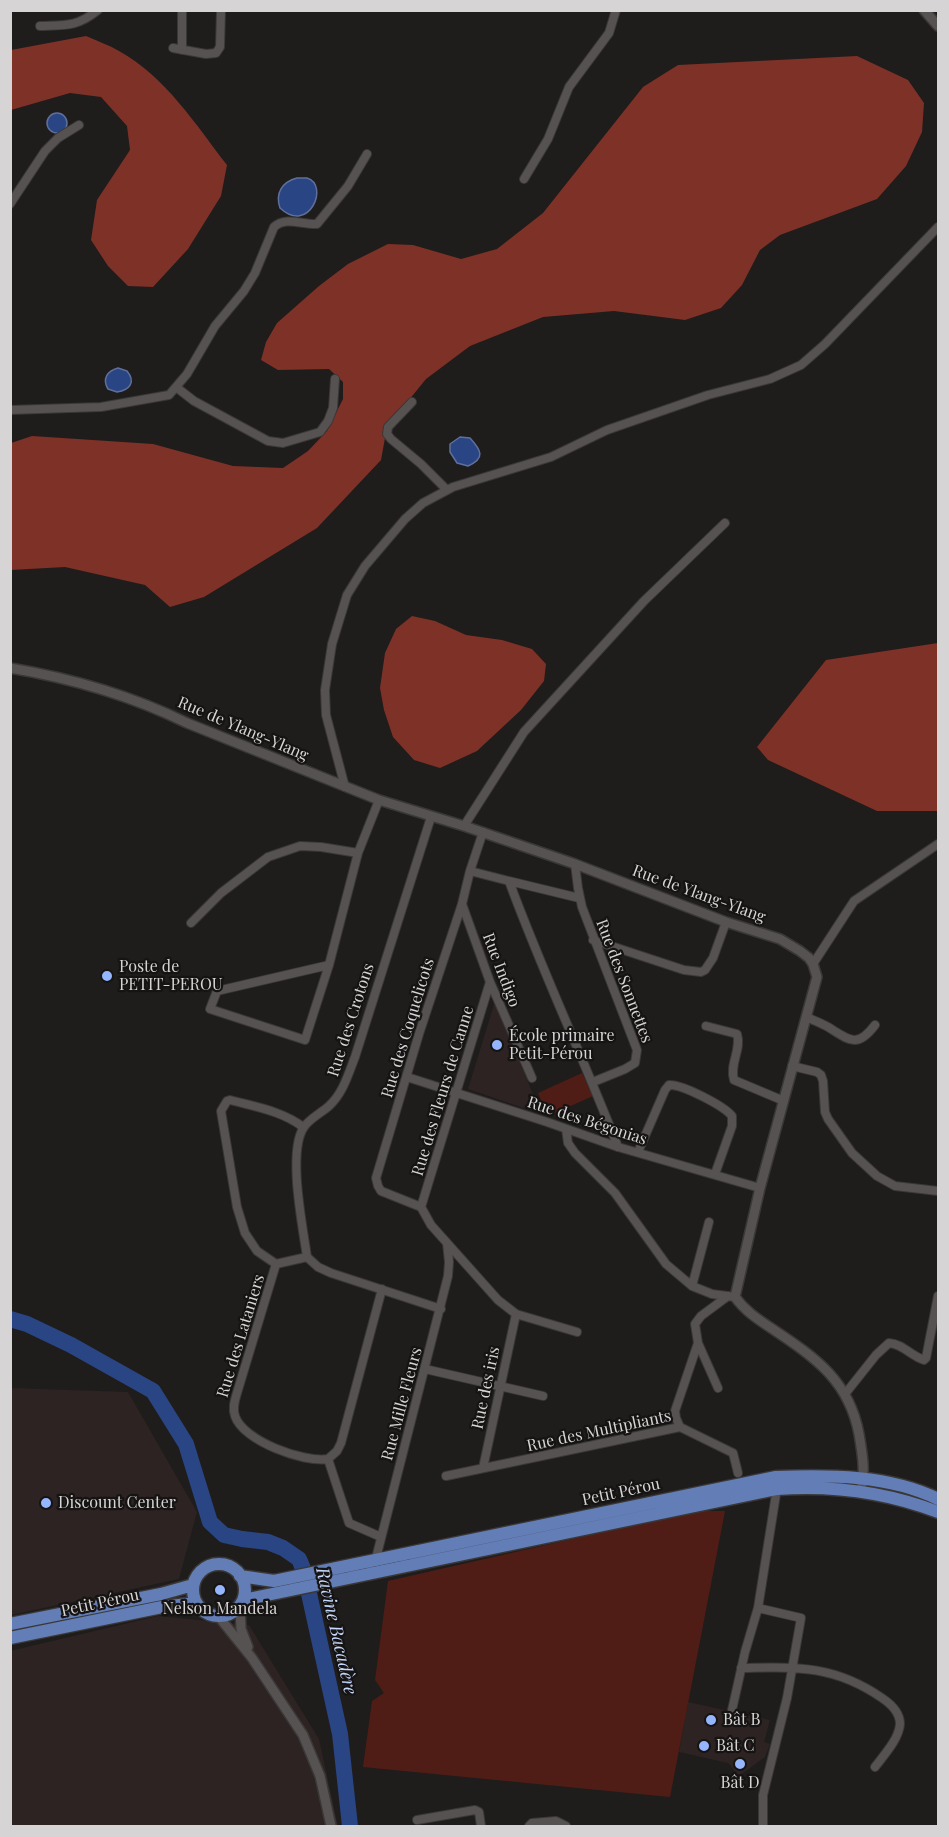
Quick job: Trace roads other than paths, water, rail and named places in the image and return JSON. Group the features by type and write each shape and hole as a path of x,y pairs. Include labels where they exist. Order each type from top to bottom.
{"highway":[{"name":"Petit Pérou","path":"241,1603 306,1580 777,1483 818,1487 862,1484 899,1486 939,1499"},
{"name":"Petit Pérou","path":"862,1484 939,1512"},
{"path":"211,1566 230,1567 240,1576 245,1587 241,1603 231,1614 219,1617 206,1613 196,1604 193,1585 199,1574 211,1566"},
{"name":"Petit Pérou","path":"240,1576 274,1581 306,1580"},
{"name":"Petit Pérou","path":"10,1624 161,1594 193,1585"},
{"name":"Petit Pérou","path":"10,1638 162,1607 196,1604"}],"street":[{"path":"40,26 71,25 84,21 98,10"},
{"path":"182,10 182,50"},
{"path":"172,48 212,55 219,50 221,10"},
{"path":"524,179 548,139 569,87 609,33 616,10"},
{"path":"924,10 939,26"},
{"path":"10,204 45,151 58,138 79,125"},
{"path":"10,410 100,407 169,396 187,374 215,326 255,273 274,227 286,221 317,224 348,186 367,154"},
{"path":"345,787 326,715 325,690 332,644 347,595 365,566 405,519 423,503 447,490 551,457 607,430 708,395 770,379 801,365 825,344 939,227"},
{"path":"176,387 194,401 268,441 283,443 320,432 333,408 335,379"},
{"path":"412,402 388,427 387,434 447,490"},
{"path":"464,826 524,732 644,601 725,523"},
{"name":"Rue de Ylang-Ylang","path":"10,668 69,680 159,710 186,723 379,800 483,832 575,864 726,922 780,939 800,951 813,964"},
{"path":"329,965 217,991 210,1009 305,1040 329,965 358,853 379,800"},
{"name":"Rue des Crotons","path":"303,1128 338,1097 344,1085 355,1057 431,817"},
{"name":"Rue des Coquelicots","path":"421,1207 381,1191 376,1178 483,832"},
{"path":"718,1388 695,1331 698,1319 732,1296 817,977 813,964 854,901 939,844"},
{"path":"191,923 221,893 268,857 300,846 358,853"},
{"name":"Rue des Sonnettes","path":"575,864 579,898 593,940 637,1050 635,1063 593,1082"},
{"path":"470,871 579,898"},
{"path":"509,881 618,1147"},
{"name":"Rue Indigo","path":"462,904 490,982 532,1078"},
{"path":"593,940 684,970 701,972 708,967 713,958 726,922"},
{"name":"Rue des Fleurs de Canne","path":"421,1207 490,982"},
{"path":"806,1017 825,1025 844,1038 855,1041 868,1034 875,1025"},
{"path":"705,1026 737,1034 739,1041 731,1072 734,1080 784,1101"},
{"path":"792,1066 821,1075 825,1112 828,1119 852,1153 877,1176 895,1186 939,1191"},
{"name":"Rue des Bégonias","path":"407,1077 618,1147 760,1188"},
{"path":"638,1152 664,1090 669,1085 673,1085 723,1107 732,1116 732,1126 715,1174"},
{"path":"307,1257 276,1264 257,1251 245,1233 235,1197 221,1111 225,1103 230,1100 275,1112 292,1119 303,1128 297,1150 297,1181 307,1257 318,1267 331,1273 441,1309"},
{"path":"566,1129 567,1143 615,1193 666,1264 692,1286 712,1294 732,1296 749,1314 816,1360 832,1375 845,1394 857,1422 864,1460 862,1484"},
{"path":"421,1207 431,1225 498,1300 516,1314 577,1332"},
{"path":"692,1286 709,1222"},
{"name":"Rue Mille Fleurs","path":"374,1566 441,1309 449,1270 447,1243"},
{"name":"Rue des Lataniers","path":"276,1264 233,1407 234,1413 242,1427 255,1439 302,1457 328,1459"},
{"path":"381,1537 349,1523 328,1459 337,1451 341,1443 382,1289"},
{"path":"845,1394 876,1354 889,1343 894,1343 918,1358 924,1360 926,1358 939,1296"},
{"name":"Rue des iris","path":"483,1468 516,1314"},
{"path":"680,1427 675,1411 698,1343"},
{"path":"425,1369 543,1396"},
{"name":"Rue des Multipliants","path":"446,1476 680,1427 733,1453 738,1473"},
{"path":"732,1710 758,1608 777,1483"},
{"path":"241,1603 241,1629 252,1658"},
{"path":"758,1608 801,1618 787,1698 766,1780 762,1809 763,1827"},
{"path":"219,1617 252,1658 303,1735 320,1776 331,1827"},
{"path":"741,1668 792,1667 841,1676 893,1705 900,1726 875,1767"},
{"path":"417,1820 477,1810 481,1827"},
{"path":"529,1827 532,1823 555,1821 566,1826"}],"water":[{"path":"57,113 64,116 67,123 64,130 57,133 50,130 47,123 50,116"},
{"path":"297,178 307,178 314,182 317,189 313,206 300,216 290,215 280,208 278,198 284,185"},
{"path":"118,368 127,371 131,382 128,387 117,392 108,389 105,382 108,373"},
{"path":"460,437 470,438 479,450 477,460 468,466 457,463 450,452 450,444"}],"waterway":[{"name":"Ravine Bacadère","path":"10,1319 27,1324 71,1345 153,1391 186,1444 210,1522 224,1535 268,1542 283,1548 299,1559 304,1571 340,1734 350,1826"}],"place":[{"name":"Poste de PETIT-PEROU","path":"107,976"},
{"name":"École primaire Petit-Pérou","path":"497,1045"},
{"name":"Discount Center","path":"46,1503"},
{"name":"Nelson Mandela","path":"220,1590"},
{"name":"Bât B","path":"711,1720"},
{"name":"Bât C","path":"704,1746"},
{"name":"Bât D","path":"740,1764"}]}
